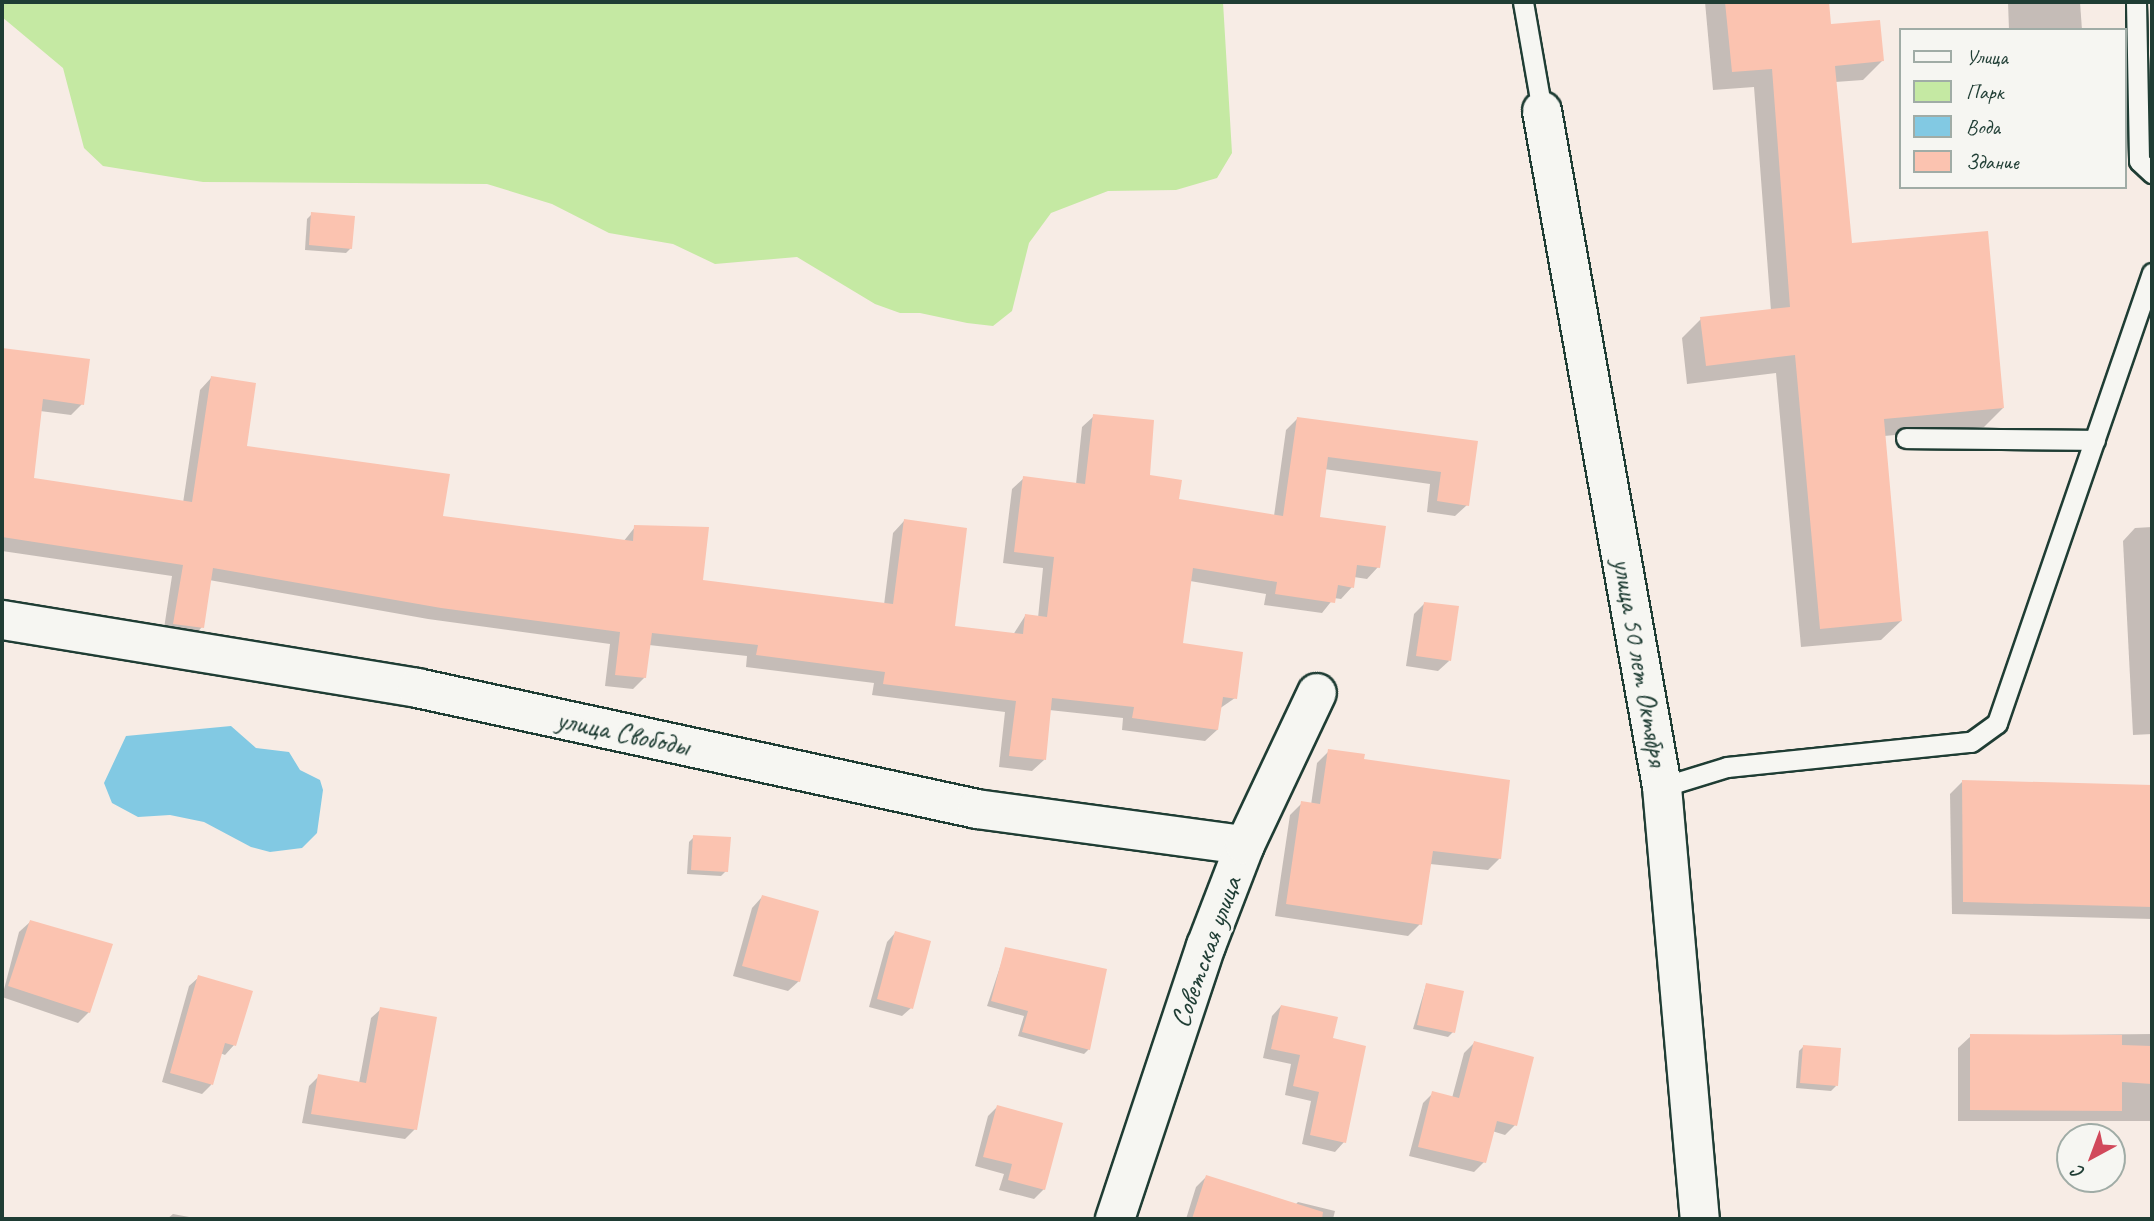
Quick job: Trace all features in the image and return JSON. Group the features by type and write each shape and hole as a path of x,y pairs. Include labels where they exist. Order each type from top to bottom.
{"street":[{"name":"улица 50 лет Октября","path":"1542,111 1662,786 1700,1219"},
{"name":"улица Свободы","path":"2,620 417,688 977,809 1245,845"},
{"name":"Советская улица","path":"1115,1219 1206,946 1245,845 1317,693"}],"lane":[{"path":"1524,2 1542,111"},
{"path":"2136,2 2139,161 2152,173"},
{"path":"1662,786 1727,768 1971,742 1997,723 2152,273"},
{"path":"1906,438 2095,440"}],"green space":[{"path":"2,2 1223,2 1232,153 1217,178 1176,190 1108,191 1051,213 1029,243 1012,311 993,326 967,323 920,313 900,313 875,304 797,257 715,264 673,244 609,233 552,204 487,184 203,182 103,166 84,148 63,68 2,17"}],"water":[{"path":"231,726 256,748 289,752 300,770 320,780 323,790 317,833 302,848 270,852 251,847 204,822 170,815 138,817 112,803 104,783 126,736"}],"building":[{"path":"1725,2 1829,2 1831,24 1880,20 1884,61 1835,66 1852,243 1988,231 2004,408 1884,419 1902,621 1820,629 1795,355 1706,366 1700,317 1790,307 1772,69 1732,72"},
{"path":"311,212 355,216 352,249 309,245"},
{"path":"2,348 90,359 84,405 43,399 34,478 192,502 211,376 256,383 247,446 450,474 443,516 633,541 634,525 709,527 703,580 893,604 904,519 967,528 955,626 1023,634 1025,614 1047,617 1054,557 1014,552 1023,476 1085,484 1093,414 1154,420 1150,475 1182,480 1179,499 1283,516 1297,417 1478,441 1469,506 1437,501 1441,472 1328,457 1320,517 1386,526 1380,568 1357,565 1354,588 1338,585 1335,603 1275,594 1277,582 1193,568 1183,643 1243,652 1237,699 1223,697 1218,730 1132,718 1134,707 1052,698 1046,760 1009,756 1016,701 883,684 885,672 756,655 758,645 652,633 646,678 615,675 620,632 441,608 213,568 204,628 173,624 183,565 2,537"},
{"path":"1424,602 1459,606 1451,661 1416,656"},
{"path":"1328,749 1365,754 1364,759 1510,780 1501,859 1433,851 1422,925 1286,904 1301,801 1320,804"},
{"path":"1962,780 2152,785 2152,907 1963,902"},
{"path":"693,835 731,837 728,872 691,870"},
{"path":"762,895 819,911 800,982 742,966"},
{"path":"30,920 113,944 90,1013 8,986"},
{"path":"895,931 931,941 913,1009 877,999"},
{"path":"1005,947 1107,969 1090,1050 1022,1032 1028,1011 991,1001"},
{"path":"198,975 253,991 236,1046 225,1043 213,1085 170,1073"},
{"path":"1426,983 1464,991 1455,1033 1417,1025"},
{"path":"1281,1005 1338,1017 1333,1038 1366,1046 1346,1143 1310,1135 1319,1092 1293,1086 1300,1055 1271,1049"},
{"path":"380,1007 437,1017 417,1130 311,1114 318,1074 366,1083"},
{"path":"1970,1034 2122,1035 2122,1045 2152,1046 2152,1084 2122,1082 2122,1111 1970,1110"},
{"path":"1474,1041 1534,1057 1517,1126 1497,1121 1486,1163 1418,1147 1432,1091 1459,1098"},
{"path":"1803,1045 1841,1048 1838,1086 1800,1083"},
{"path":"997,1105 1063,1123 1045,1190 1008,1180 1012,1164 983,1157"},
{"path":"1206,1175 1323,1212 1322,1219 1192,1219"}]}
